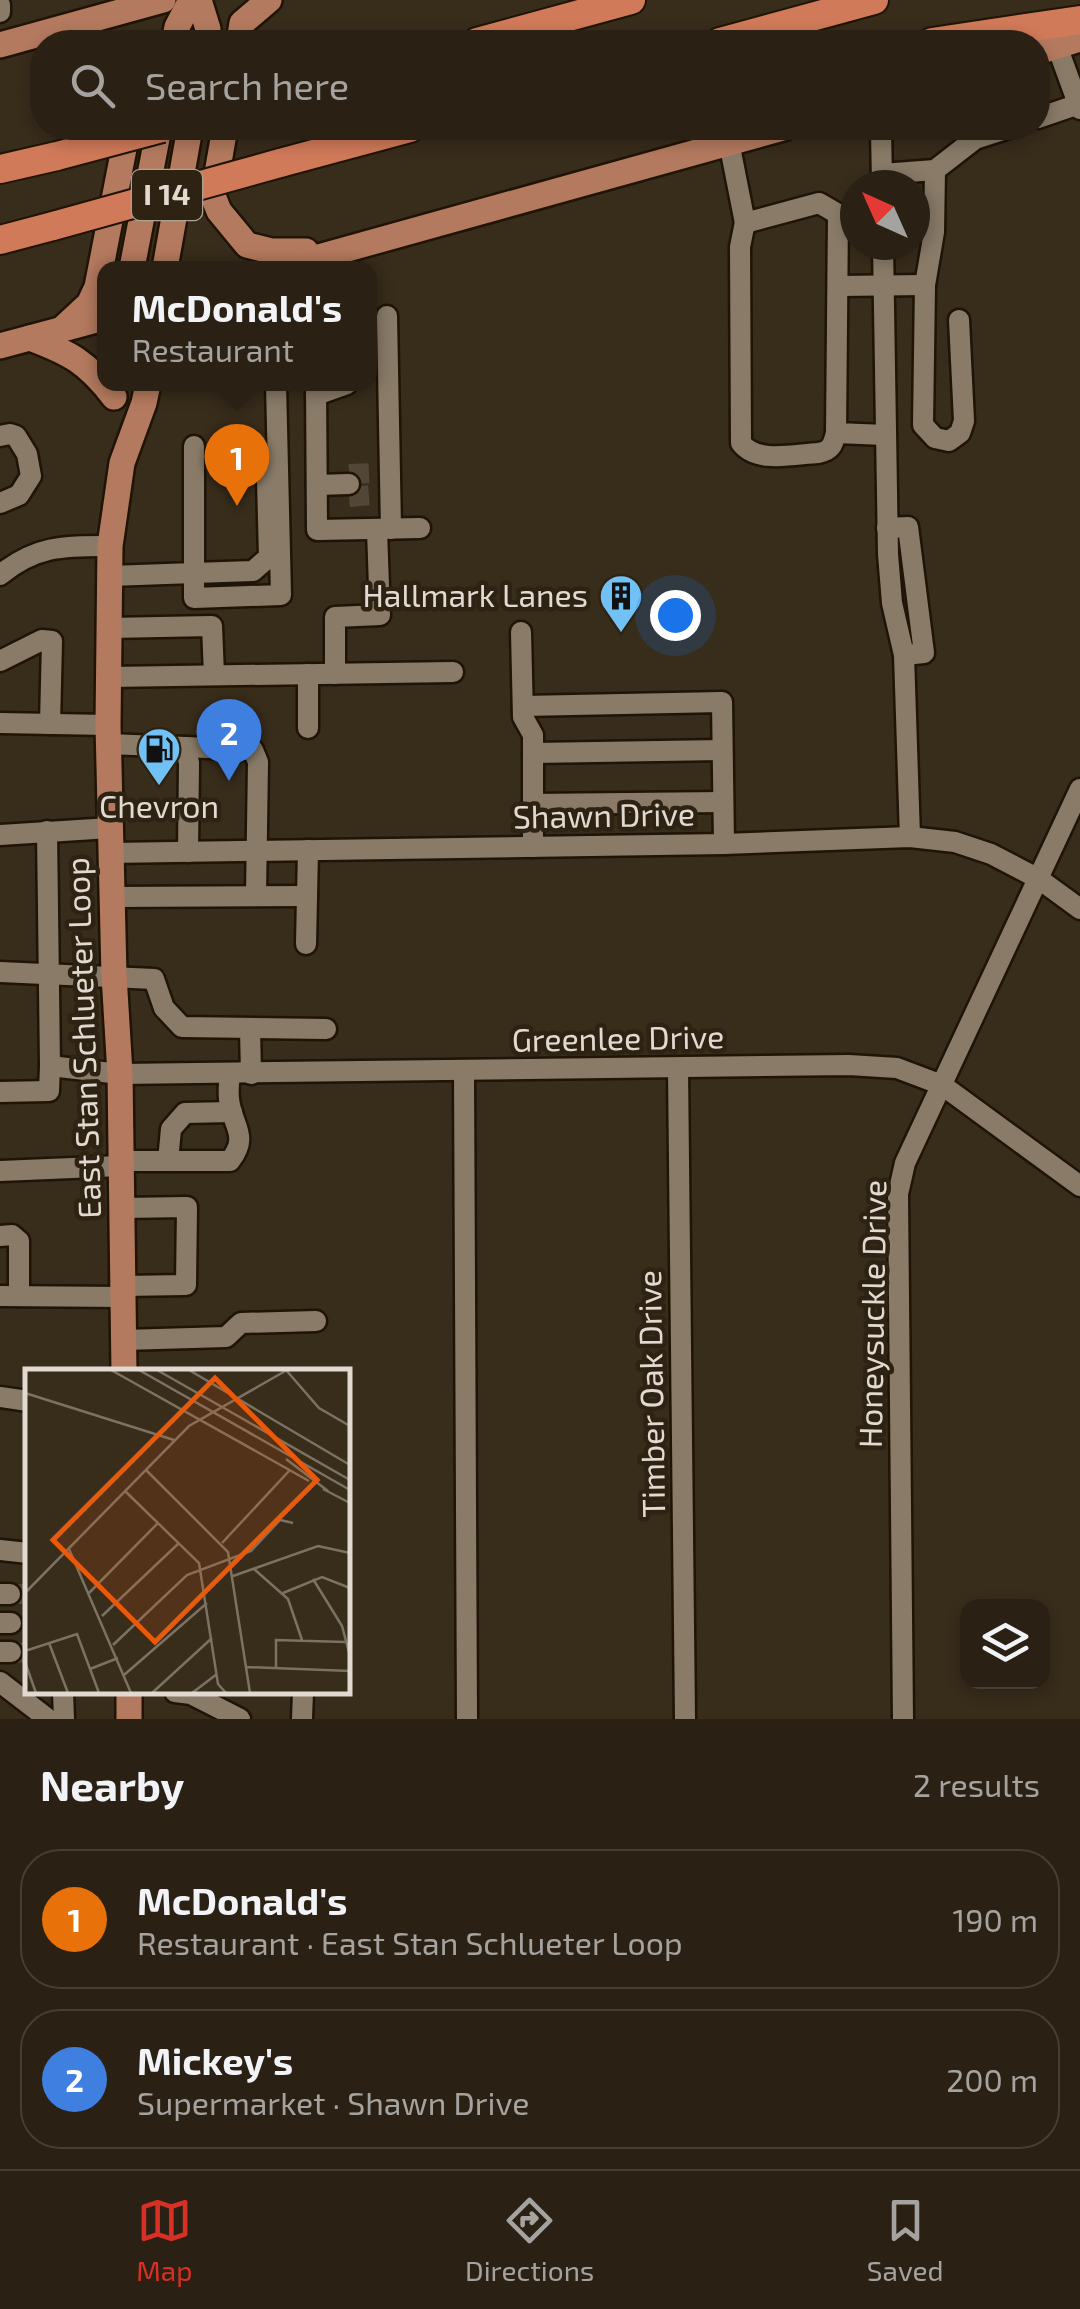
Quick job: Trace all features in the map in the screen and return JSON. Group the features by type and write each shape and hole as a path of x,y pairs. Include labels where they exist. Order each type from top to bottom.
{"highway":[{"path":"520,30 631,0"},
{"path":"764,30 874,0"},
{"path":"1013,30 1080,20"},
{"name":"I 14","path":"0,170 115,140"},
{"name":"I 14","path":"0,240 365,140"}],"main road":[{"path":"55,30 163,0"},
{"path":"176,30 195,0"},
{"path":"195,0 208,30"},
{"path":"241,30 242,23 269,0"},
{"path":"102,261 126,140"},
{"path":"133,261 158,140"},
{"path":"166,261 188,140"},
{"path":"223,140 213,196 234,234 247,245 271,251 339,251"},
{"path":"304,261 737,140"},
{"path":"62,329 88,304 97,286"},
{"path":"0,346 97,320"},
{"path":"30,338 71,353 97,374"},
{"name":"East Stan Schlueter Loop","path":"115,391 122,463"},
{"name":"East Stan Schlueter Loop","path":"124,1369 120,1074 108,735 110,546 122,463 147,391"}],"street":[{"path":"1050,115 1080,107 1058,46"},
{"path":"881,140 882,170"},
{"path":"930,171 974,140"},
{"path":"729,142 745,222 740,247 741,443 760,456 827,451 836,433 838,214 819,203 745,222"},
{"path":"935,170 934,232 925,285 923,424 935,438 949,441 960,434 964,421 959,320"},
{"path":"883,260 888,528 892,603 904,655 910,837"},
{"path":"838,286 925,285"},
{"path":"335,674 335,616 380,615 384,530 379,372 387,316"},
{"path":"194,446 203,573 194,598 281,595 276,391"},
{"path":"316,391 317,530 420,528"},
{"path":"836,433 886,434"},
{"path":"0,436 10,434 22,443 31,476 19,495 0,503"},
{"path":"110,576 252,571 269,557 267,480 278,468"},
{"path":"317,486 349,485"},
{"path":"0,575 43,549 110,546"},
{"path":"110,628 212,626 214,675"},
{"path":"521,632 524,717 533,735 532,847"},
{"path":"0,662 42,640 52,641 50,724"},
{"path":"109,677 453,672"},
{"path":"308,674 308,728"},
{"path":"523,706 722,702 724,844"},
{"path":"0,724 50,724 185,747 253,750 258,762 256,895"},
{"path":"185,747 188,852"},
{"path":"533,753 722,750"},
{"name":"Honeysuckle Drive","path":"903,1719 898,1194 905,1163 1080,789"},
{"path":"533,804 723,802"},
{"path":"0,1092 49,1091 47,831"},
{"name":"Shawn Drive","path":"0,835 47,831 188,852 724,844 910,837 955,842 991,854 1038,878 1080,910"},
{"path":"306,944 308,850"},
{"path":"112,897 306,896"},
{"path":"0,972 154,978 164,1008 182,1027 326,1029"},
{"path":"0,1172 230,1161 241,1138 232,1112 250,1029"},
{"name":"Greenlee Drive","path":"50,1066 120,1074 849,1065 897,1068 942,1085 1080,1186"},
{"name":"Timber Oak Drive","path":"678,1068 685,1719"},
{"path":"464,1072 467,1719"},
{"path":"168,1161 171,1129 184,1114 232,1112"},
{"path":"0,1236 12,1235 19,1241 10,1296 123,1292 186,1285 187,1208 122,1208"},
{"path":"124,1340 226,1336 241,1323 316,1321"},
{"path":"0,1397 25,1400"},
{"path":"0,1550 25,1554"},
{"path":"0,1682 48,1719"},
{"path":"191,1694 240,1719"},
{"path":"302,1719 303,1694"}],"tunnel":[{"path":"349,474 373,473"},
{"path":"349,497 373,495"},
{"path":"10,1594 25,1594"},
{"path":"11,1652 25,1653"}],"place":[{"name":"McDonald's","path":"237,506"},
{"name":"Hallmark Lanes","path":"621,634"},
{"name":"Mickey's","path":"229,781"},
{"name":"Chevron","path":"159,787"}]}
